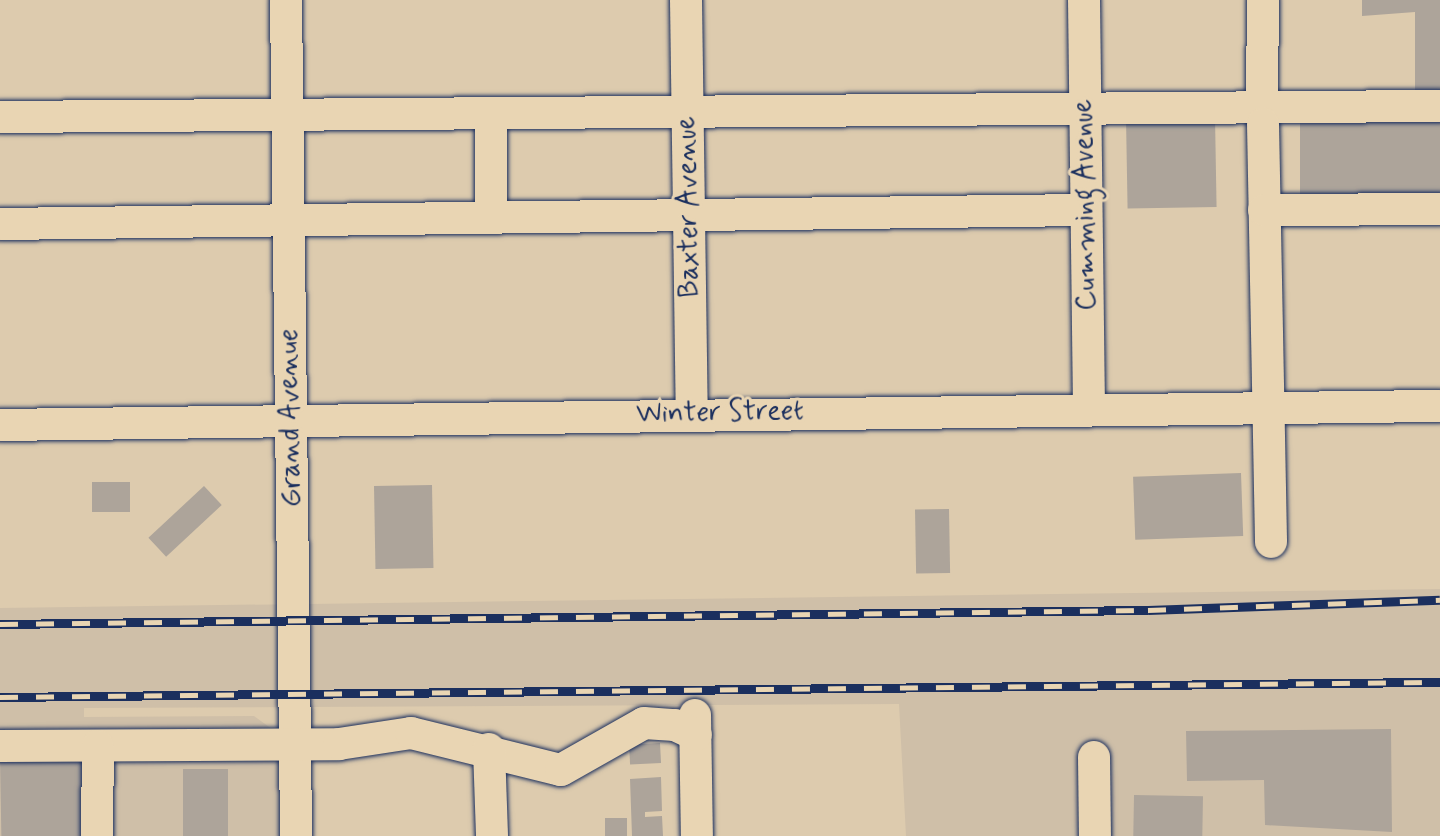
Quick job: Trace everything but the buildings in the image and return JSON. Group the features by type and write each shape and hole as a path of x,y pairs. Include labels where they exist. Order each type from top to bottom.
{"street":[{"name":"Grand Avenue","path":"286,0 296,836"},
{"name":"Baxter Avenue","path":"686,0 692,414"},
{"name":"Cumming Avenue","path":"1084,0 1089,410"},
{"path":"1263,0 1271,542"},
{"path":"0,117 491,115 1084,107 1263,115 1440,106"},
{"path":"491,115 491,217"},
{"path":"1264,210 1440,209"},
{"path":"0,224 1085,210"},
{"name":"Winter Street","path":"0,425 1440,406"},
{"path":"0,746 294,745 411,733 489,749 561,770 644,723 696,724 697,836"},
{"path":"97,836 98,746"},
{"path":"489,749 492,836"},
{"path":"1094,757 1095,836"}],"shaded area":[{"path":"1440,589 1440,836 906,836 899,704 84,708 84,717 254,716 294,745 296,836 0,836 0,608"}],"railway":[{"path":"0,624 1148,610 1440,600"},
{"path":"0,697 1440,682"}]}
